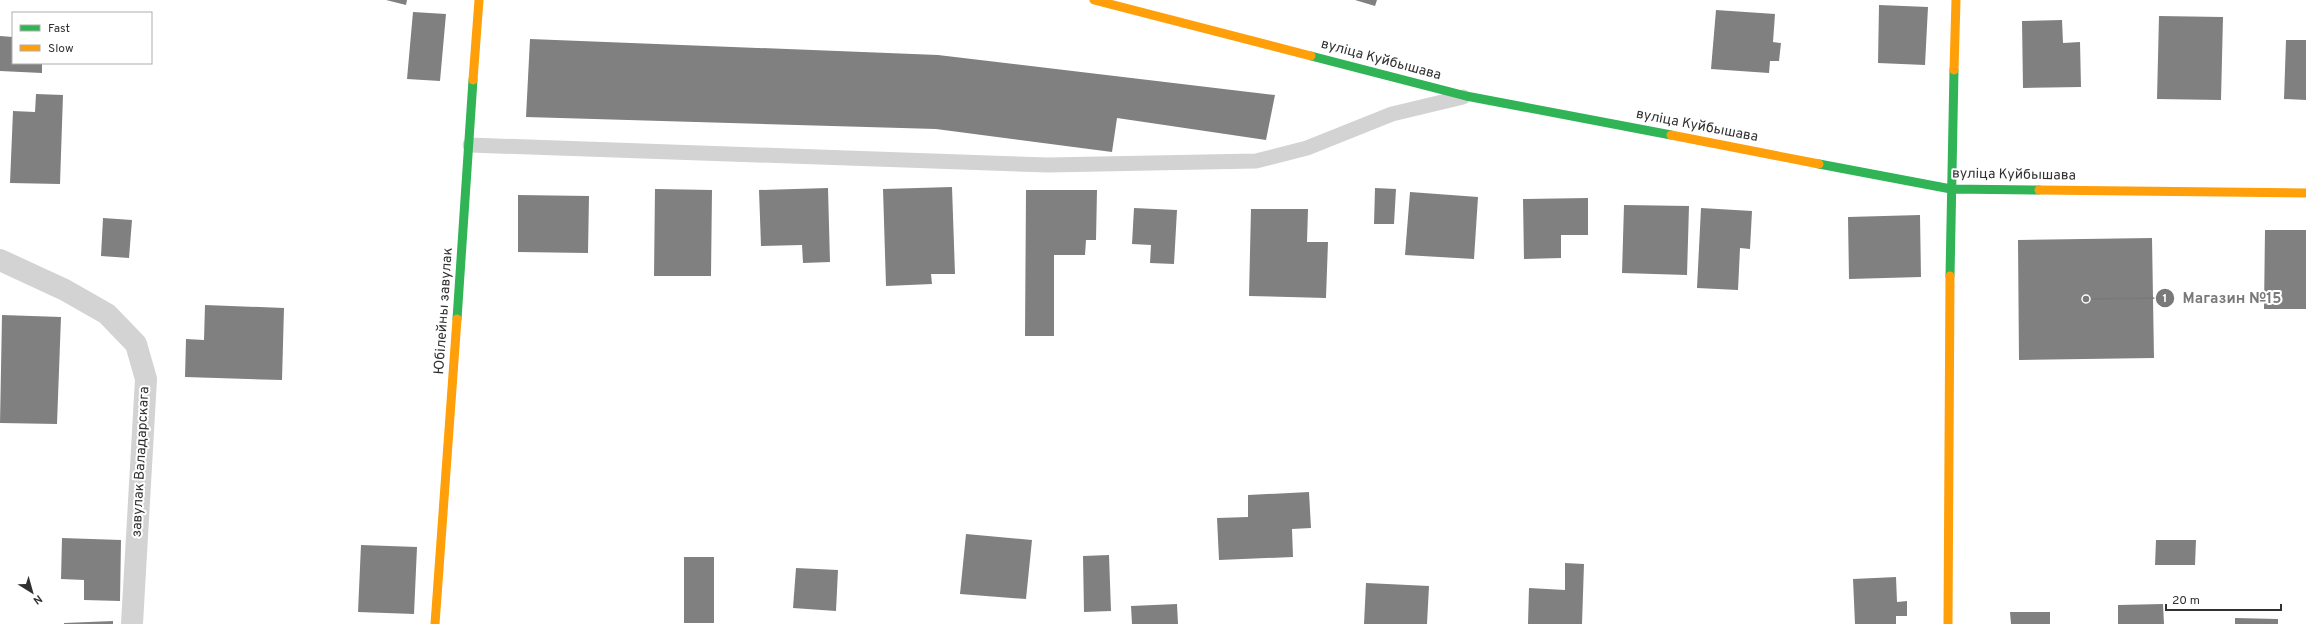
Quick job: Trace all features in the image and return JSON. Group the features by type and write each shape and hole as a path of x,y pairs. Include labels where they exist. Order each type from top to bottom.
{"street":[{"name":"Юбілейны завулак","path":"435,624 470,145 479,0"},
{"name":"вуліца Куйбышава","path":"1094,0 1466,96 1951,189 2306,193"},
{"path":"1948,624 1951,189 1956,0"},
{"name":"завулак Валадарскага","path":"0,260 65,290 107,314 136,344 146,379 132,624"}],"lane":[{"path":"470,145 1048,165 1256,161 1307,148 1392,114 1466,96"}],"building":[{"path":"386,0 407,0 406,5"},
{"path":"1355,0 1377,0 1375,6"},
{"path":"1879,5 1928,7 1925,65 1878,63"},
{"path":"1716,10 1775,14 1773,42 1781,43 1779,61 1770,61 1769,73 1711,69"},
{"path":"413,12 446,14 440,81 407,79"},
{"path":"2159,16 2223,17 2221,100 2157,99"},
{"path":"2062,20 2063,43 2080,42 2081,87 2023,88 2022,21"},
{"path":"0,36 12,37 12,64 42,64 42,73 0,71"},
{"path":"530,39 938,55 1275,95 1266,140 1117,118 1112,152 936,129 526,117"},
{"path":"2286,40 2306,40 2306,100 2284,99"},
{"path":"36,94 63,95 60,184 10,183 13,111 35,112"},
{"path":"952,187 955,274 931,274 932,284 886,286 883,189"},
{"path":"828,188 830,262 803,263 802,245 761,246 759,190"},
{"path":"1375,188 1396,189 1394,224 1374,224"},
{"path":"655,189 712,190 711,276 654,276"},
{"path":"1026,190 1097,190 1096,240 1086,240 1085,255 1054,255 1054,336 1025,336"},
{"path":"1410,192 1478,197 1474,259 1405,255"},
{"path":"518,195 589,196 588,253 518,252"},
{"path":"1588,198 1588,235 1561,235 1561,258 1524,259 1523,199"},
{"path":"1624,205 1689,206 1687,275 1622,273"},
{"path":"1134,208 1177,210 1174,264 1150,263 1151,245 1132,244"},
{"path":"1701,208 1752,211 1750,249 1740,248 1738,290 1697,288"},
{"path":"1251,209 1308,209 1307,242 1328,242 1326,298 1249,296"},
{"path":"1920,215 1921,277 1849,279 1848,217"},
{"path":"103,218 132,220 129,258 101,256"},
{"path":"2265,230 2306,230 2306,309 2264,309"},
{"path":"2152,238 2154,358 2019,360 2018,240"},
{"path":"205,305 284,308 282,380 185,377 186,339 204,340"},
{"path":"2,315 61,317 57,424 0,423"},
{"path":"1309,492 1311,528 1292,529 1293,557 1219,560 1217,518 1248,517 1248,495"},
{"path":"966,534 1032,540 1026,599 960,594"},
{"path":"62,538 121,540 120,601 84,600 84,580 61,579"},
{"path":"2156,540 2196,540 2195,565 2155,565"},
{"path":"361,545 417,547 414,614 358,612"},
{"path":"1109,555 1111,611 1084,612 1083,556"},
{"path":"684,557 714,557 714,623 684,623"},
{"path":"1565,563 1584,564 1582,624 1528,624 1529,588 1565,590"},
{"path":"796,568 838,570 836,611 793,608"},
{"path":"1896,577 1897,602 1907,601 1907,616 1896,616 1896,624 1855,624 1853,579"},
{"path":"1366,583 1429,586 1427,624 1364,624"},
{"path":"1177,604 1178,624 1132,624 1131,606"},
{"path":"2163,604 2164,624 2118,624 2118,605"},
{"path":"2010,612 2050,612 2050,624 2011,624"},
{"path":"2235,618 2278,619 2278,624 2235,624"},
{"path":"113,621 113,624 64,624 64,623"}],"traffic: fast":[{"path":"1311,56 1466,96 1671,135"},
{"path":"1950,276 1954,70"},
{"path":"457,319 473,80"},
{"path":"1819,164 1951,189 2039,190"}],"traffic: slow":[{"path":"473,80 479,0"},
{"path":"1094,0 1311,56"},
{"path":"1954,70 1956,0"},
{"path":"1671,135 1819,164"},
{"path":"2039,190 2306,193"},
{"path":"1948,624 1950,276"},
{"path":"435,624 457,319"}],"place":[{"name":"Магазин №15","path":"2086,299"}]}
